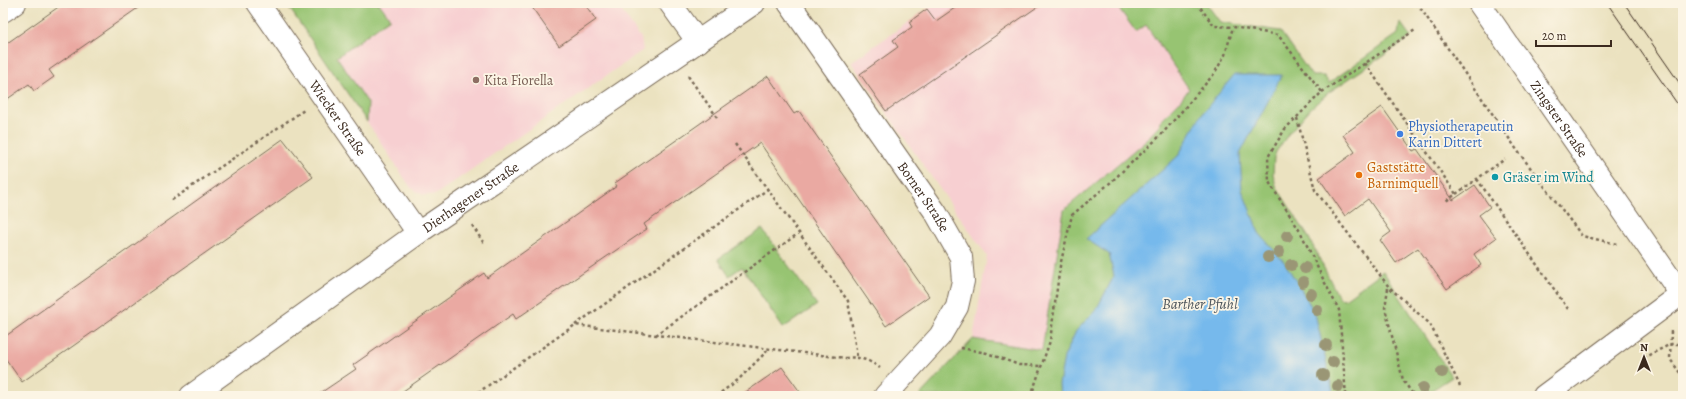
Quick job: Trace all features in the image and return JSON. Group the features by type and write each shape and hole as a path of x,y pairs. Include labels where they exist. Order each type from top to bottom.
{"street":[{"path":"3,11 15,3"},
{"name":"Wiecker Straße","path":"258,3 418,233"},
{"path":"670,3 698,42"},
{"name":"Dierhagener Straße","path":"191,396 418,233 754,3"},
{"name":"Borner Straße","path":"789,3 936,213 961,257 963,281 957,307 940,336 885,396"},
{"name":"Zingster Straße","path":"1479,3 1677,298"},
{"path":"1544,396 1677,298"}],"path":[{"path":"1197,3 1214,26 1233,27 1278,35 1322,92"},
{"path":"1417,3 1517,150 1582,236 1623,246"},
{"path":"1031,396 1050,342 1060,266 1072,215 1162,134 1208,80 1225,55 1233,27"},
{"path":"1346,396 1339,310 1301,233 1269,182 1268,157 1285,129 1322,92 1416,30"},
{"path":"675,57 717,117"},
{"path":"1365,64 1456,194"},
{"path":"172,200 310,106"},
{"path":"1297,118 1315,190 1388,287 1430,324 1460,386"},
{"path":"575,325 845,358 857,356 848,301 735,144"},
{"path":"1446,201 1505,159"},
{"path":"1477,179 1568,309"},
{"path":"474,396 768,189"},
{"path":"656,335 800,233"},
{"path":"1388,287 1386,308 1403,380 1414,396"},
{"path":"1677,298 1671,313 1670,359 1683,377"},
{"path":"940,336 955,347 987,353 1019,365 1042,366"},
{"path":"1643,358 1671,344 1683,344"},
{"path":"716,396 738,380 769,349"}],"shaded area":[{"name":"Kita Fiorella","path":"379,3 616,3 641,38 643,50 435,195 423,195 411,188 367,122 368,103 337,57 390,19"},
{"path":"936,3 1115,3 1136,32 1146,25 1189,89 1180,101 1160,121 1159,126 1146,140 1065,210 1042,350 973,339 987,256 851,62"}],"green space":[{"path":"286,3 379,3 390,18 337,57 368,103 367,122"},
{"path":"1115,3 1206,3 1220,22 1280,31 1312,76 1324,76 1329,83 1398,34 1400,22 1411,37 1328,93 1311,108 1289,133 1276,152 1274,157 1273,174 1276,186 1309,238 1339,298 1345,299 1383,271 1452,377 1423,396 919,396 973,339 1042,350 1064,210 1146,140 1159,126 1160,121 1180,101 1189,89 1146,25 1136,32"},
{"path":"762,229 817,305 783,328 742,267 729,276 718,259"}],"water":[{"name":"Barther Pfuhl","path":"1234,75 1282,75 1240,154 1242,190 1259,233 1285,263 1315,313 1334,396 1060,396 1059,384 1064,357 1076,331 1096,310 1114,276 1109,254 1086,239 1178,156 1201,115"}],"building":[{"path":"64,3 145,3 49,70 54,77 34,91 29,84 3,102 3,46"},
{"path":"529,3 584,3 596,20 559,46"},
{"path":"962,3 1043,3 886,111 860,74 898,47 893,40 912,27 909,22 927,9 936,21"},
{"path":"768,76 794,114 799,111 929,296 886,326 760,143 644,224 647,229 516,319 513,314 396,396 316,396 356,369 353,365 484,273 487,278 617,186 615,183"},
{"path":"1382,107 1413,151 1417,149 1453,200 1475,185 1490,207 1479,215 1496,238 1474,254 1481,265 1447,289 1418,248 1396,263 1380,240 1391,232 1368,199 1345,216 1319,178 1355,152 1343,135"},
{"path":"283,139 313,177 22,382 3,355 3,338"},
{"path":"782,367 803,396 740,396"}],"tram line":[{"path":"1607,3 1683,112"},
{"path":"1624,3 1683,88"}],"place":[{"name":"Kita Fiorella","path":"476,80"},
{"name":"Physiotherapeutin Karin Dittert","path":"1400,134"},
{"name":"Gaststätte Barnimquell","path":"1359,175"},
{"name":"Gräser im Wind","path":"1495,177"}]}
